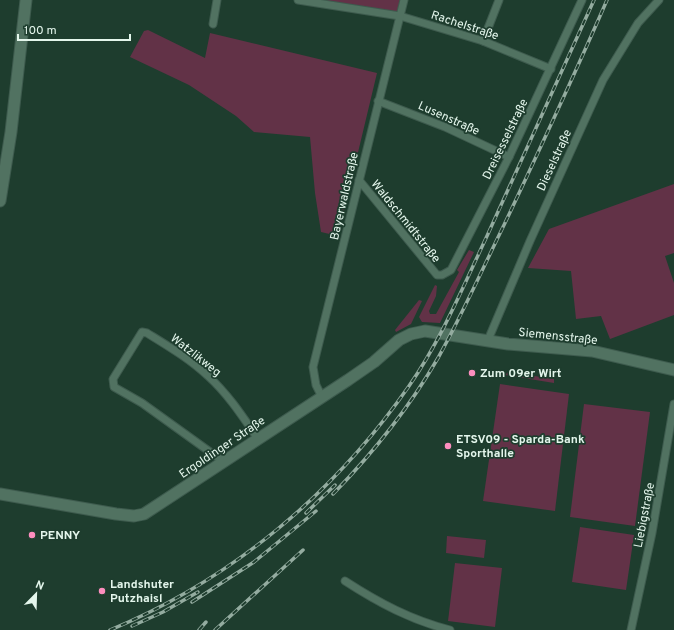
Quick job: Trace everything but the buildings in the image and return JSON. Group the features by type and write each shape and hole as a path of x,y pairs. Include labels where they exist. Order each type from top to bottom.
{"main road":[{"path":"0,201 2,173 22,45 26,0"},
{"name":"Ergoldinger Straße","path":"0,494 116,514 140,515 148,512 374,362 405,337 417,332 438,333"},
{"name":"Siemensstraße","path":"438,333 592,351 674,370"}],"street":[{"path":"213,24 217,0"},
{"name":"Rachelstraße","path":"298,0 400,16 483,42 551,69"},
{"name":"Bayerwaldstraße","path":"322,396 316,385 313,367 404,0"},
{"path":"483,42 499,0"},
{"name":"Dreisesselstraße","path":"436,275 442,275 455,265 509,157 582,0"},
{"name":"Dieselstraße","path":"488,340 530,241 603,80 638,23 659,0"},
{"name":"Lusenstraße","path":"378,101 438,124 509,157"},
{"name":"Waldschmidtstraße","path":"359,180 436,275"},
{"name":"Watzlikweg","path":"224,462 142,402 114,386 113,379 144,332 181,355 208,375 226,394 258,439"},
{"name":"Liebigstraße","path":"631,630 652,533 674,404"},
{"path":"345,581 405,616 450,630"}],"shaded area":[{"path":"317,0 404,0 400,16"},
{"path":"148,30 205,58 210,33 377,73 338,236 321,232 315,193 310,137 254,132 236,116 189,85 130,57 144,31"},
{"path":"674,184 674,253 665,256 674,283 674,315 610,339 601,316 576,319 571,271 528,268 549,229"},
{"path":"469,250 474,252 440,323 422,322 419,317 435,285 437,286 436,296 429,311 430,314 436,314 459,272 457,270"},
{"path":"419,300 422,301 411,324 396,332 395,330"},
{"path":"508,372 554,379 554,383 505,375"},
{"path":"500,384 569,394 555,511 483,501"},
{"path":"584,404 650,412 635,526 570,517"},
{"path":"580,527 634,535 626,590 572,582"},
{"path":"447,536 486,540 484,558 446,553"},
{"path":"455,563 502,568 495,627 448,621"}],"railway":[{"path":"110,630 155,610 197,586 238,559 277,530 348,463 380,425 421,368 451,313 594,0"},
{"path":"333,494 376,446 403,412 427,377 447,342 504,225 607,0"},
{"path":"306,513 335,485"},
{"path":"192,602 254,562 316,511"},
{"path":"215,630 303,550"},
{"path":"132,626 163,612 198,592"},
{"path":"199,630 206,622"}],"place":[{"name":"Zum 09er Wirt","path":"472,373"},
{"name":"ETSV09 - Sparda-Bank Sporthalle","path":"448,446"},
{"name":"PENNY","path":"32,535"},
{"name":"Landshuter Putzhaisl","path":"102,591"}]}
